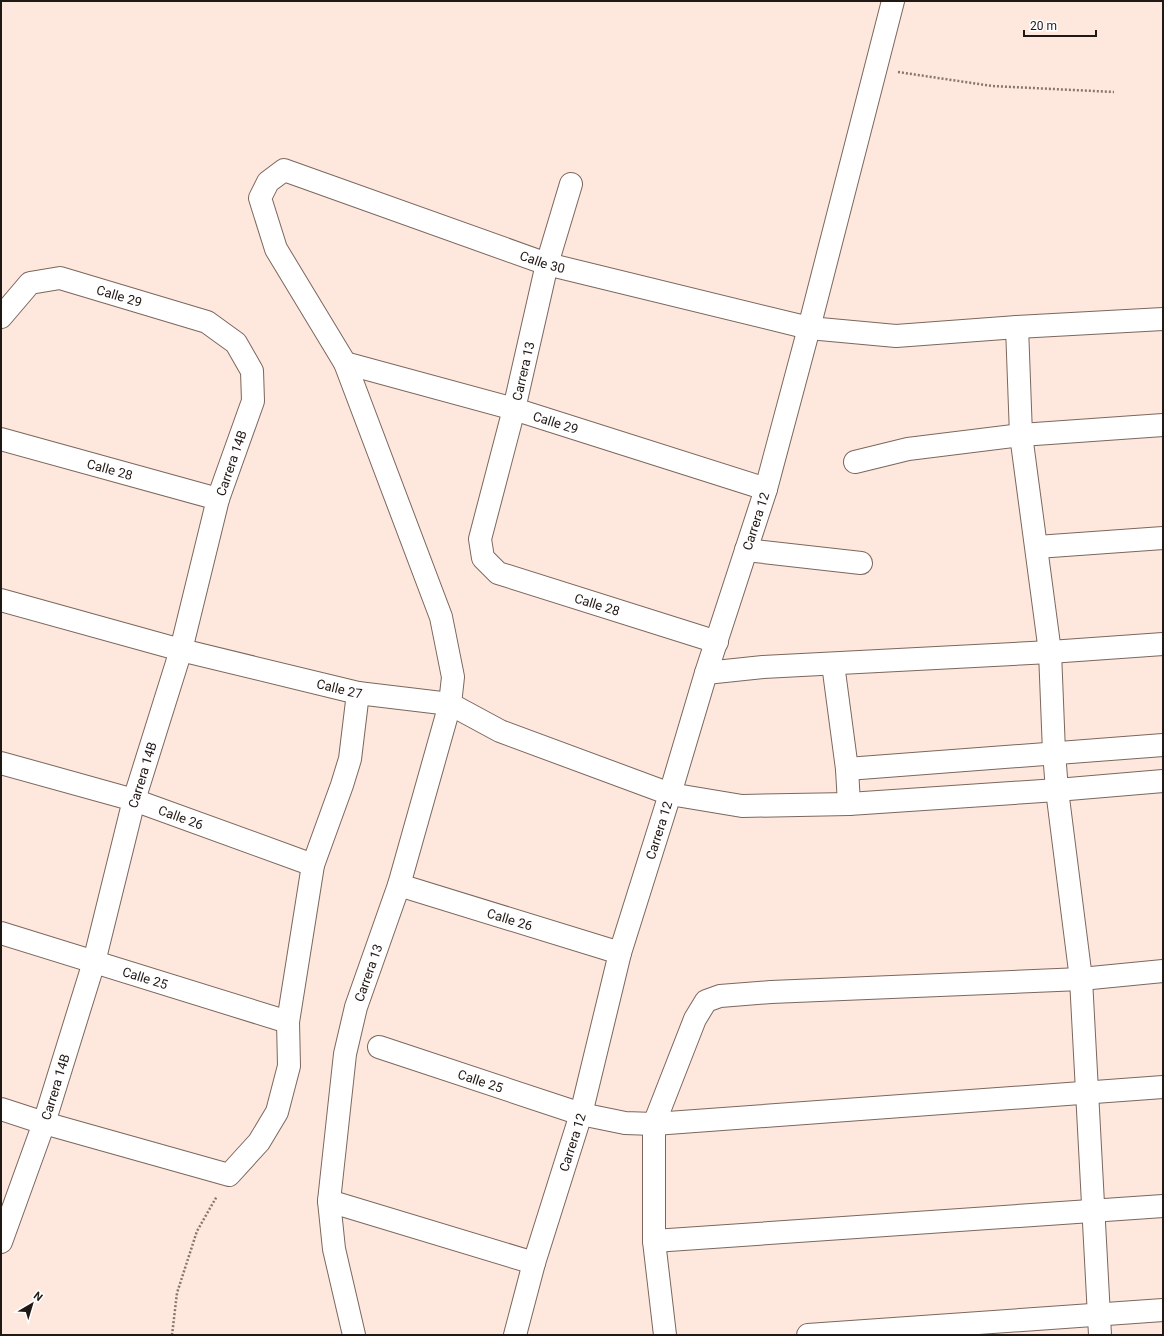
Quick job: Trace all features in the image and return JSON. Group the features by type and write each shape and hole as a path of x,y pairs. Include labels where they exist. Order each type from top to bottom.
{"street":[{"name":"Carrera 12","path":"515,1335 534,1263 581,1114 620,953 706,673 766,489 893,1"},
{"name":"Calle 30","path":"284,170 547,264 809,328 896,336 1017,327 1163,319"},
{"name":"Carrera 13","path":"284,170 268,182 260,198 276,250 345,363 441,617 453,677 450,704 399,885 356,1007 345,1054 329,1201 334,1249 354,1335"},
{"name":"Carrera 13","path":"483,558 480,539 514,409 547,264 571,184"},
{"name":"Calle 29","path":"1,317 30,283 60,278 207,322"},
{"name":"Carrera 14B","path":"1,1242 44,1123 94,962 134,800 181,650 218,499 253,401 252,371 236,342 207,322"},
{"path":"1017,327 1021,435 1050,652 1057,790 1081,979 1099,1325"},
{"name":"Calle 29","path":"345,363 514,409 766,489"},
{"path":"855,462 908,449 1021,435 1163,425"},
{"name":"Calle 28","path":"1,439 218,499"},
{"path":"1037,547 1163,538"},
{"path":"746,550 861,562"},
{"name":"Calle 28","path":"483,558 498,573 717,642"},
{"name":"Calle 27","path":"1,600 181,650 358,693 450,704 500,731 670,794 742,806 848,804 1057,790 1163,781"},
{"path":"706,673 763,667 1050,652 1163,644"},
{"path":"833,664 847,769 848,804"},
{"path":"1,1109 44,1123 229,1175 259,1142 276,1112 289,1066 288,1022 313,864 350,759 358,693"},
{"path":"847,769 1054,752 1163,745"},
{"name":"Calle 26","path":"1,762 134,800 313,864"},
{"name":"Calle 26","path":"399,885 620,953"},
{"name":"Calle 25","path":"1,933 288,1022"},
{"path":"665,1335 654,1241 654,1124 695,1019 706,1001 720,996 771,992 1081,979 1163,971"},
{"name":"Calle 25","path":"379,1047 581,1114 624,1123 654,1124 1163,1087"},
{"path":"329,1201 534,1263"},
{"path":"654,1241 1163,1206"},
{"path":"808,1335 1099,1325 1163,1310"}],"path":[{"path":"875,69 992,86 1114,92"},
{"path":"172,1335 176,1293 197,1231 229,1175"}]}
